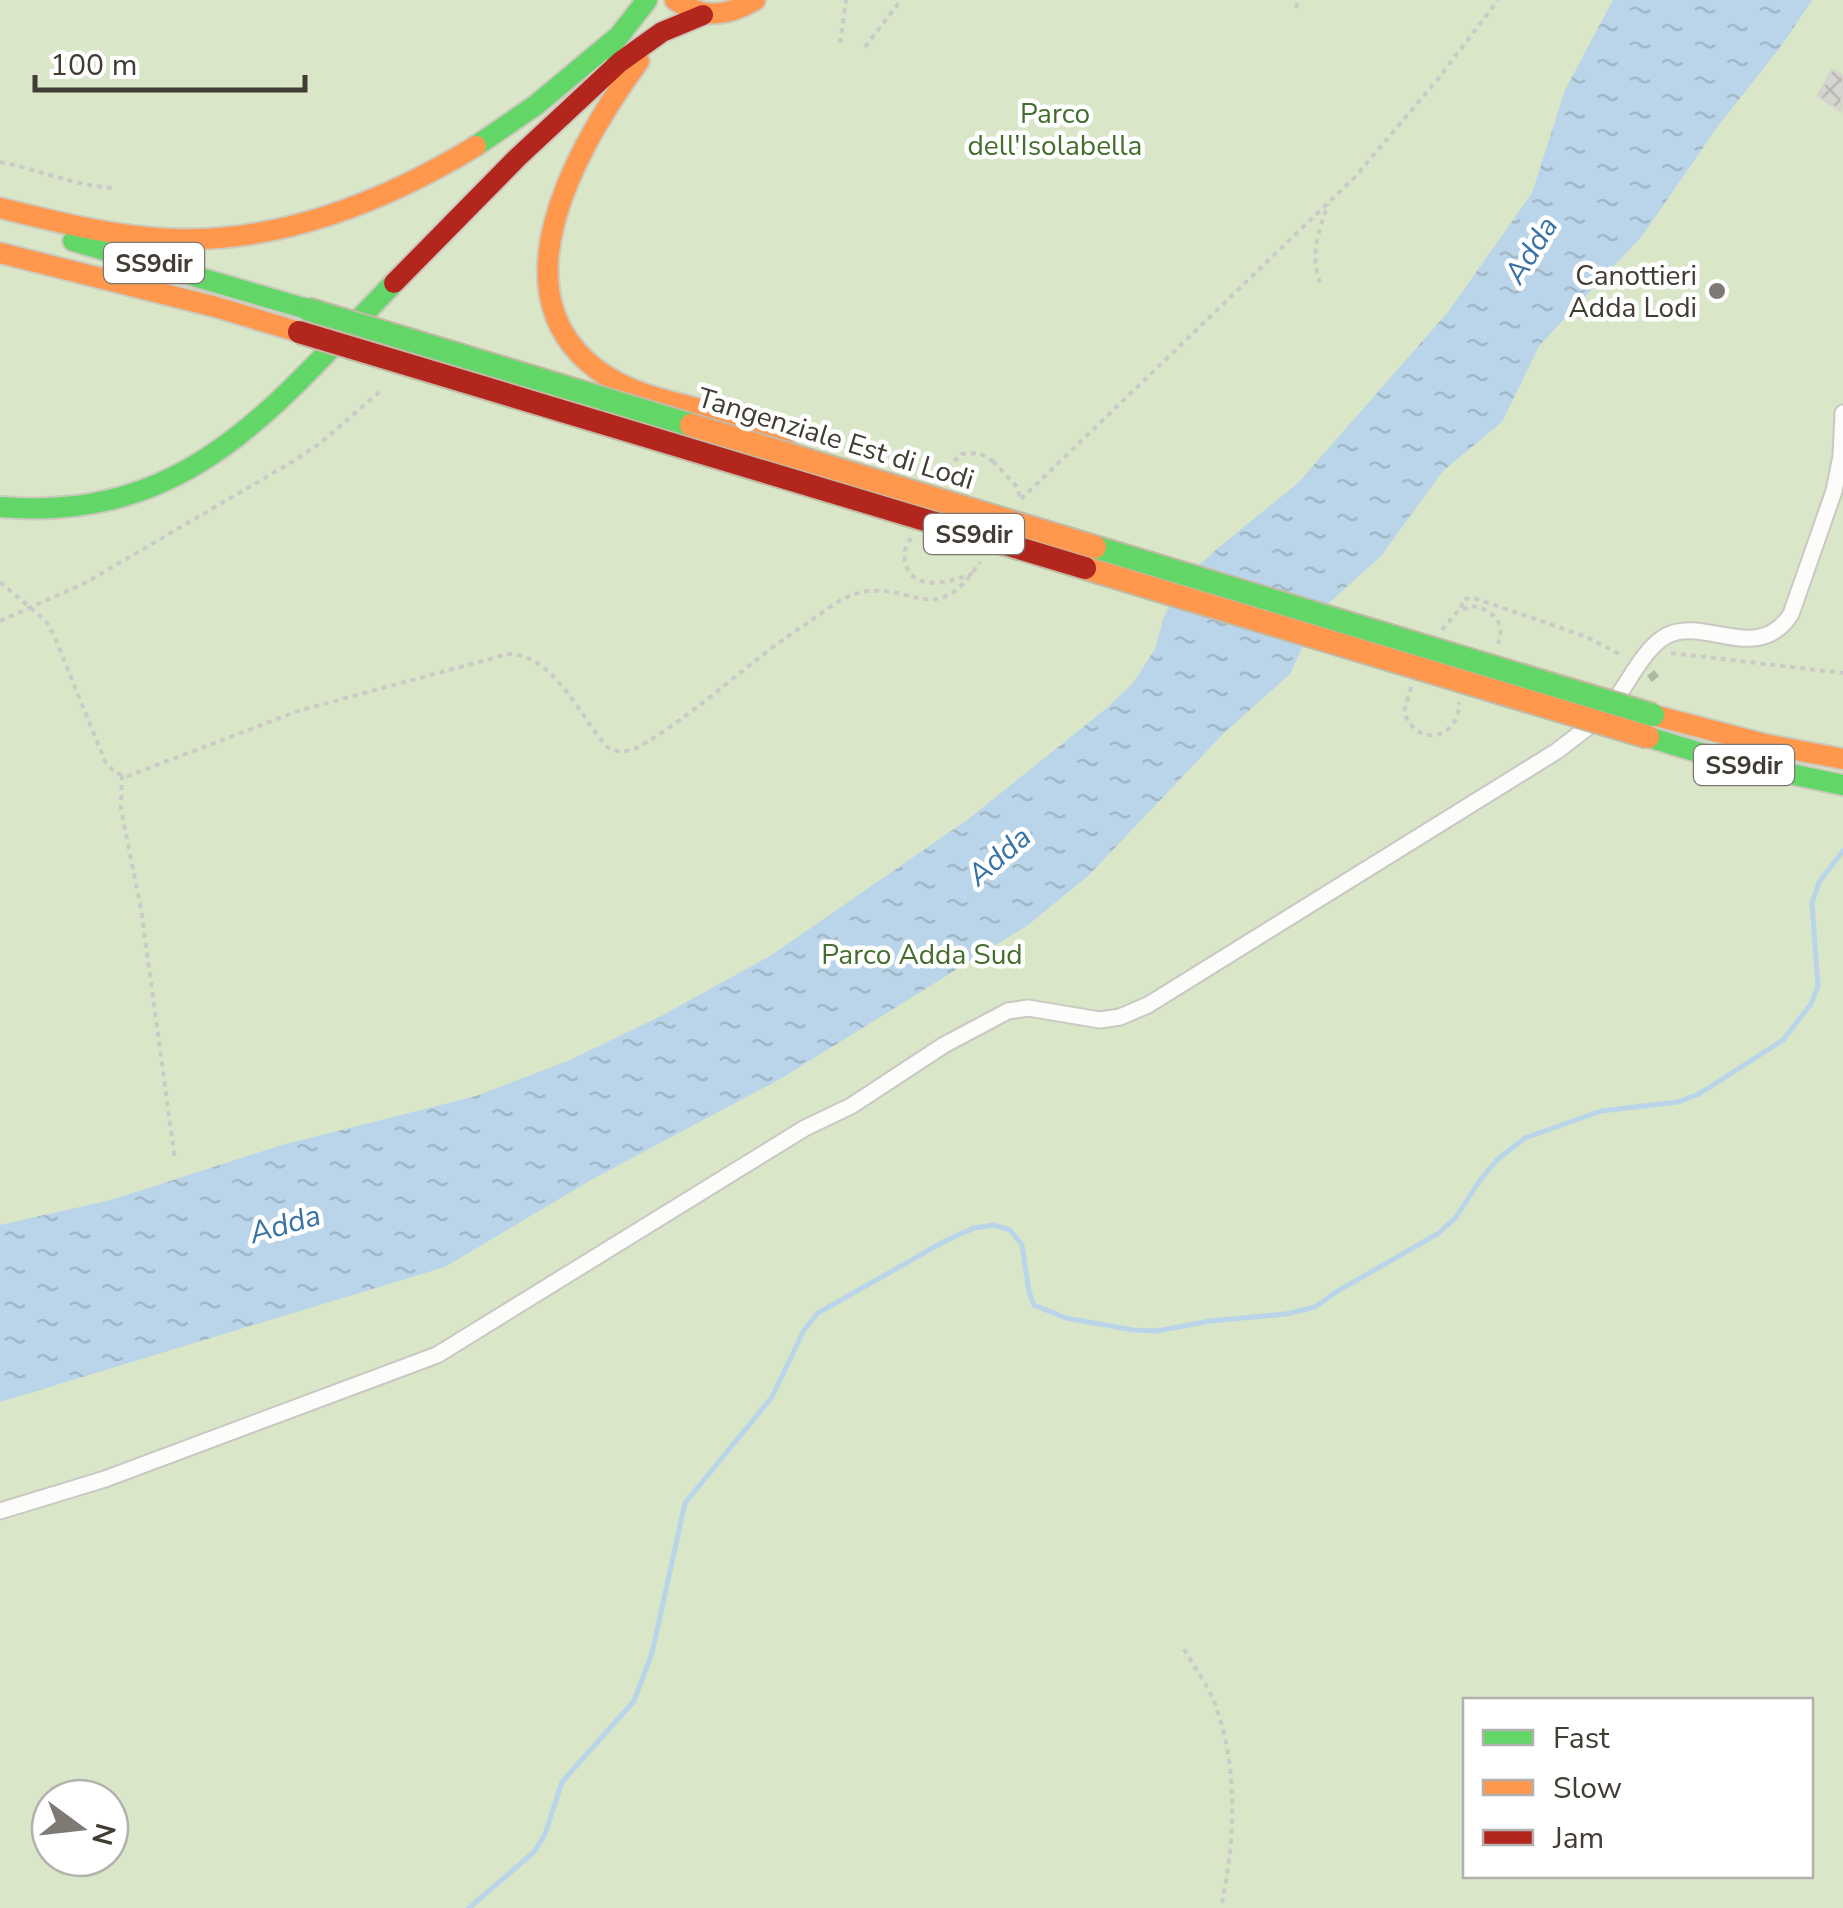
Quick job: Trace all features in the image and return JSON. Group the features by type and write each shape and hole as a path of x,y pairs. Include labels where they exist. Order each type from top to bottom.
{"main road":[{"path":"518,157 647,0"},
{"path":"675,0 703,15 722,16 755,0"},
{"path":"0,507 66,512 104,504 144,492 222,450 258,421 518,157 620,62 662,32 703,15"},
{"path":"662,32 604,111 581,154 552,228 545,260 546,289 562,330 582,359 596,370 633,388 742,421 796,457"},
{"path":"0,208 79,226 167,239 279,230 332,216 378,200 462,155 551,93 620,35"},
{"name":"Tangenziale Est di Lodi","path":"0,224 175,269 796,457 1651,726"},
{"name":"Tangenziale Est di Lodi","path":"0,252 182,298 1651,726"},
{"path":"0,268 137,302 182,298"},
{"name":"SS9dir","path":"1651,726 1843,758"},
{"name":"SS9dir","path":"1651,726 1753,768 1843,785"}],"street":[{"path":"0,1511 105,1478 437,1355 805,1128 851,1106 944,1045 1008,1012 1028,1008 1100,1020 1120,1017 1148,1005 1570,743 1606,711 1652,650 1672,634 1763,638 1783,626 1791,614 1834,492 1843,413"}],"path":[{"path":"840,43 846,0"},
{"path":"865,48 901,0"},
{"path":"1296,8 1298,0"},
{"path":"993,461 1018,488 1020,501 1355,178 1498,0"},
{"path":"0,162 31,167 84,186 114,188"},
{"path":"1320,283 1313,265 1318,233 1330,200"},
{"path":"0,622 85,582 292,462 383,389"},
{"path":"916,535 905,550 907,567 916,579 934,583 973,573"},
{"path":"0,582 45,620 54,633 106,761 122,775 136,774 298,711 508,654 523,654 546,666 606,747 620,752 633,750 777,642 836,605 864,593 939,600 960,590 982,558"},
{"path":"1461,610 1464,598 1474,598 1588,637 1640,665"},
{"path":"1652,650 1843,674"},
{"path":"1411,726 1429,736 1448,730 1458,714 1456,698"},
{"path":"122,775 121,809 146,942 175,1160"},
{"path":"1184,1649 1214,1702 1234,1792 1221,1908"}],"green space":[{"name":"Parco Adda Sud","path":"0,0 1843,0 1843,1908 0,1908"}],"water":[{"name":"Adda","path":"1613,0 1812,0 1642,236 1539,346 1502,422 1443,471 1381,556 1319,612 1290,674 1223,734 1089,875 1028,925 782,1078 591,1180 445,1267 0,1402 0,1225 111,1200 282,1145 476,1096 570,1060 770,956 967,820 1108,707 1133,683 1155,649 1179,584 1298,483 1448,312 1532,193 1565,90"}],"building":[{"path":"1832,70 1843,76 1841,111 1818,96"}],"waterway":[{"path":"469,1908 534,1852 545,1834 562,1782 634,1701 652,1653 685,1503 772,1397 804,1330 818,1313 945,1241 974,1228 994,1225 1010,1230 1022,1245 1034,1305 1066,1318 1157,1331 1315,1307 1439,1233 1456,1217 1498,1159 1525,1138 1601,1111 1678,1102 1699,1094 1783,1040 1811,1004 1818,986 1812,903 1819,882 1843,851"}],"traffic: fast":[{"path":"608,50 647,0"},
{"path":"476,146 536,105 620,35"},
{"path":"73,241 307,309"},
{"path":"0,507 67,507 125,496 177,475 223,447 267,412 394,283"},
{"path":"307,309 691,425"},
{"path":"1095,547 1653,715"},
{"path":"1648,737 1724,760 1843,785"}],"traffic: slow":[{"path":"675,0 705,13 734,10 755,0"},
{"path":"639,61 591,136 570,178 555,222 548,266 553,308 572,345 608,377 642,393 735,420 763,432 791,453"},
{"path":"0,208 151,238 253,234 331,215 369,201 476,146"},
{"path":"0,253 299,332"},
{"path":"691,425 1095,547"},
{"path":"1085,568 1648,737"},
{"path":"1653,715 1764,744 1843,759"}],"traffic: jam":[{"path":"394,283 518,157 620,62 662,32 703,15"},
{"path":"299,332 1085,568"}],"place":[{"name":"Canottieri Adda Lodi","path":"1717,291"}],"park label":[{"name":"Parco dell'Isolabella","path":"1055,129"}]}
